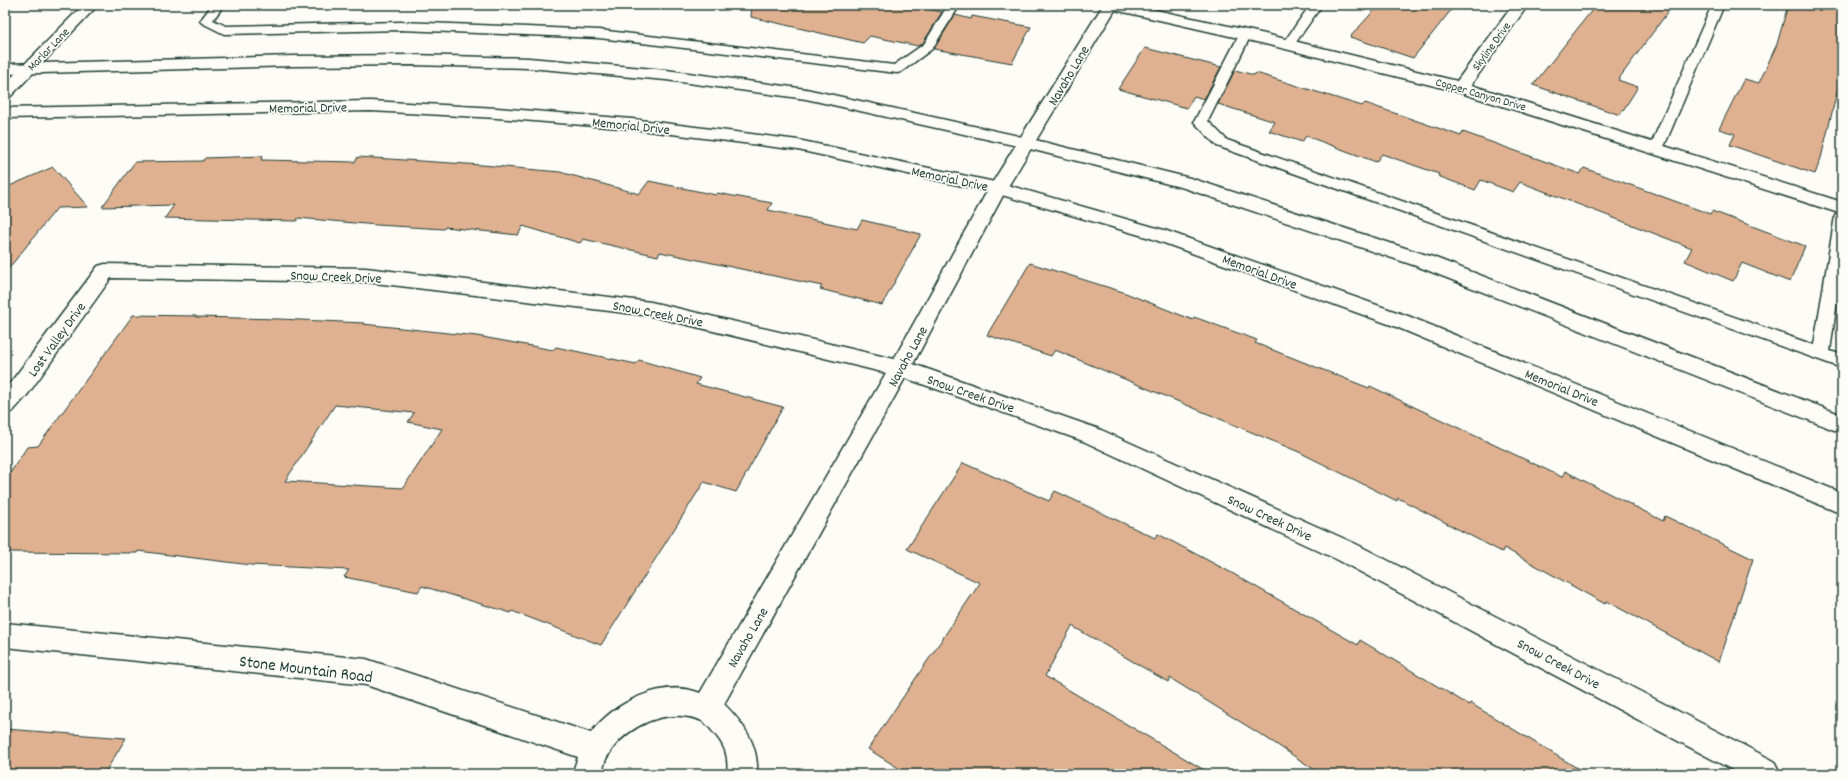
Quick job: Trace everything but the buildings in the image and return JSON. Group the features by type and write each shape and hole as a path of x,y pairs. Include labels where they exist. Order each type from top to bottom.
{"street":[{"name":"Marlar Lane","path":"5,93 91,5"},
{"name":"Copper Canyon Drive","path":"1112,5 1288,45 1461,87 1842,208"},
{"name":"Navaho Lane","path":"707,708 900,368 998,188 1112,5"},
{"name":"Skyline Drive","path":"1461,87 1521,5"},
{"path":"5,69 294,60 412,60 529,64 666,75 806,94 1027,143 1190,184 1426,262 1842,424"},
{"name":"Memorial Drive","path":"5,113 371,106 608,122 798,145 998,188 1157,234 1401,321 1842,504"},
{"name":"Snow Creek Drive","path":"105,271 366,275 651,309 900,368 1091,435 1347,552 1763,772"},
{"name":"Lost Valley Drive","path":"5,405 20,388 105,271"},
{"name":"Stone Mountain Road","path":"5,635 366,672 592,761 613,728 636,712 660,702 684,702 707,708 726,722 738,742 743,767 742,774"}],"lane":[{"path":"218,5 206,21 224,30 401,26 599,34 897,68 928,46 954,5"},
{"path":"1288,45 1316,5"},
{"path":"1656,149 1718,5"},
{"path":"1245,35 1201,122 1222,143 1842,362"},
{"path":"1821,354 1842,216"}]}
